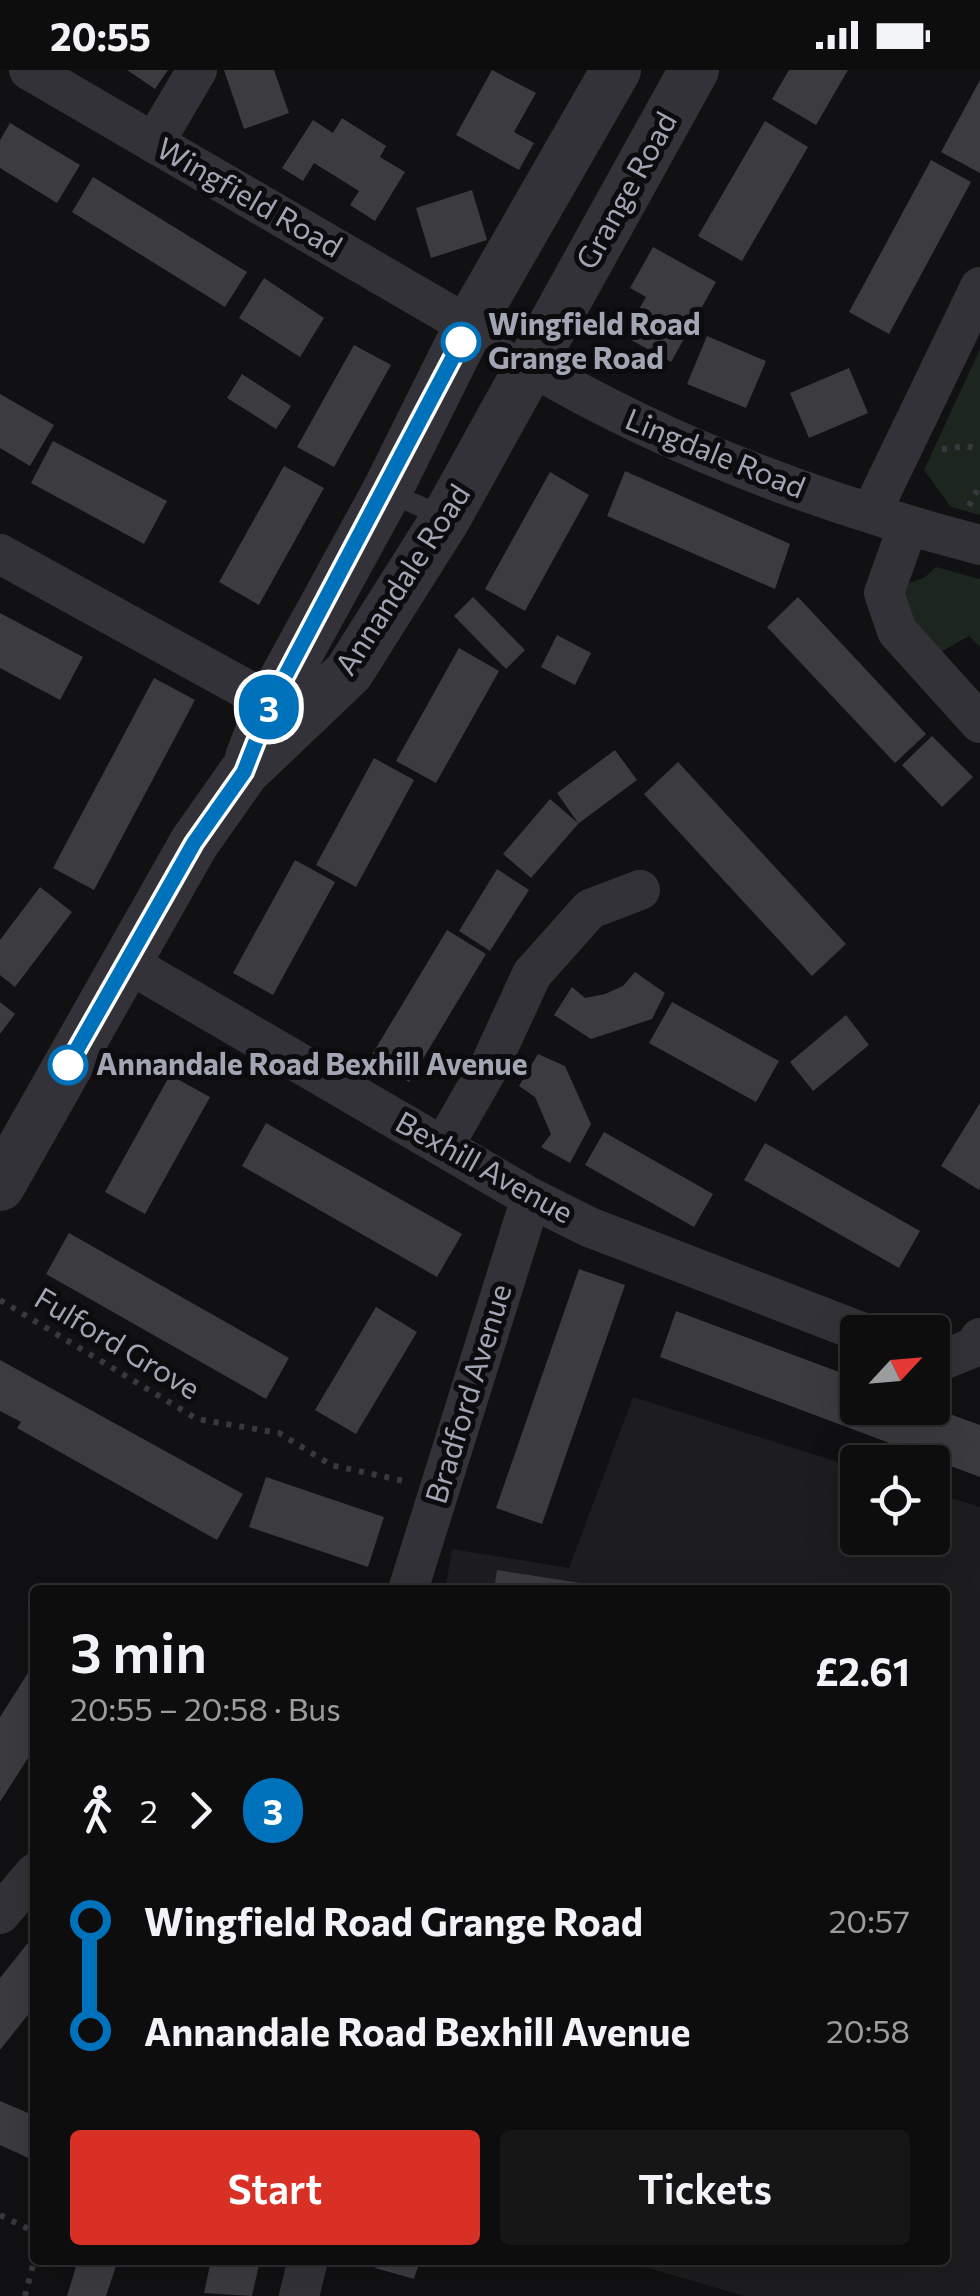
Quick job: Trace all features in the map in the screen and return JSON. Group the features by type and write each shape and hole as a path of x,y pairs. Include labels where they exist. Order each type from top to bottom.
{"street":[{"name":"Wingfield Road","path":"29,70 469,326"},
{"path":"154,143 197,70"},
{"path":"469,326 616,70"},
{"name":"Grange Road","path":"530,365 694,70"},
{"path":"980,287 889,520 884,593 897,630 980,723"},
{"name":"Annandale Road","path":"0,1186 194,843 284,713 469,326"},
{"name":"Annandale Road","path":"284,713 349,672 446,518 530,365"},
{"name":"Lingdale Road","path":"530,365 606,411 761,477 889,520 980,545"},
{"path":"0,554 284,713"},
{"path":"443,1147 491,1064 532,974 590,910 640,890"},
{"name":"Bexhill Avenue","path":"126,962 531,1198 589,1227 840,1324"},
{"name":"Bradford Avenue","path":"410,1585 531,1198"},
{"path":"950,1357 975,1347 980,1338"},
{"path":"0,1914 30,1879"},
{"path":"299,2296 307,2265"}],"lane":[{"path":"469,326 530,365"},
{"path":"387,491 446,518"}],"path":[{"name":"Fulford Grove","path":"0,1300 197,1419 279,1433 331,1465 440,1490"},
{"path":"0,2214 30,2229"},
{"path":"25,2296 33,2265"}],"shaded area":[{"path":"980,349 980,515 951,507 924,470"},
{"path":"936,567 980,579 980,647 969,636 932,657 901,598 906,584 924,578"},
{"path":"633,1397 840,1463 840,1555 950,1555 950,1497 980,1507 980,2296 744,2296 638,2265 950,2265 950,1585 446,1585 452,1549 569,1568"}],"building":[{"path":"127,70 168,70 155,89"},
{"path":"224,70 274,70 289,113 244,129"},
{"path":"492,70 536,93 514,132 534,143 519,170 456,135"},
{"path":"789,70 848,70 816,125 772,99"},
{"path":"980,80 980,173 941,152"},
{"path":"342,118 386,146 380,157 405,172 375,221 350,205 359,191 314,163 303,181 282,168 313,120 333,133"},
{"path":"765,121 808,147 742,261 698,236"},
{"path":"10,123 80,165 57,203 0,168 0,140"},
{"path":"931,160 971,182 889,334 849,312"},
{"path":"93,177 247,272 225,307 72,212"},
{"path":"472,190 487,240 431,258 416,208"},
{"path":"653,247 716,282 671,362 624,336 646,297 630,288"},
{"path":"264,278 324,318 300,357 239,318"},
{"path":"707,336 766,361 746,408 687,384"},
{"path":"354,345 391,365 334,467 297,447"},
{"path":"849,368 868,413 809,438 790,393"},
{"path":"242,374 291,406 276,429 227,398"},
{"path":"0,394 54,425 30,466 0,448"},
{"path":"53,441 167,501 144,544 31,483"},
{"path":"284,466 324,488 259,605 219,582"},
{"path":"625,471 790,544 775,589 607,516"},
{"path":"550,472 589,495 525,611 485,589"},
{"path":"473,597 525,650 506,669 454,616"},
{"path":"798,597 926,734 895,763 767,627"},
{"path":"0,613 83,657 60,700 0,668"},
{"path":"557,635 591,653 575,685 541,667"},
{"path":"459,648 499,671 436,783 396,761"},
{"path":"154,678 195,700 94,890 53,868"},
{"path":"932,736 973,777 942,807 902,765"},
{"path":"615,750 637,780 579,823 531,878 503,854 550,799 578,823 557,793"},
{"path":"374,758 414,780 356,887 316,865"},
{"path":"678,762 846,944 812,976 644,794"},
{"path":"295,860 335,882 273,995 233,973"},
{"path":"497,869 529,890 490,951 459,931"},
{"path":"40,887 72,912 15,987 0,975 0,940"},
{"path":"447,930 486,954 409,1082 370,1058"},
{"path":"635,972 665,993 652,1019 591,1039 554,1015 572,987 585,998 605,994 623,986"},
{"path":"0,1002 15,1014 0,1034"},
{"path":"672,1002 779,1061 756,1102 649,1043"},
{"path":"846,1015 869,1045 813,1091 790,1062"},
{"path":"538,1054 565,1066 591,1124 570,1163 541,1147 551,1134 535,1097 519,1086"},
{"path":"170,1075 210,1097 145,1214 105,1192"},
{"path":"980,1103 980,1187 979,1190 941,1166"},
{"path":"266,1123 462,1234 437,1277 242,1166"},
{"path":"604,1132 713,1194 694,1227 585,1165"},
{"path":"765,1143 920,1231 899,1268 744,1180"},
{"path":"69,1233 289,1358 266,1399 46,1274"},
{"path":"579,1269 625,1285 542,1524 496,1508"},
{"path":"376,1307 417,1332 356,1434 315,1410"},
{"path":"676,1311 840,1372 840,1424 660,1357"},
{"path":"0,1360 243,1494 217,1540 17,1428 21,1422 0,1411"},
{"path":"950,1414 980,1425 980,1477 950,1466 950,1445 895,1445 841,1425 950,1425"},
{"path":"266,1477 384,1517 368,1567 249,1527"},
{"path":"497,1570 594,1585 495,1585"},
{"path":"30,1670 30,1755 0,1802 0,1717"},
{"path":"30,1940 30,2012 0,2050 0,1978"},
{"path":"0,2101 30,2114 30,2159 0,2145"},
{"path":"76,2265 116,2265 106,2296 67,2296"},
{"path":"210,2265 259,2265 252,2296 204,2293"},
{"path":"376,2265 418,2265 414,2279 375,2268"}],"bus line":[{"name":"3","path":"68,1065 194,843 244,772 271,703 387,491 461,342"}],"place":[{"name":"Wingfield Road Grange Road","path":"461,342"},
{"name":"Annandale Road Bexhill Avenue","path":"68,1065"}]}
